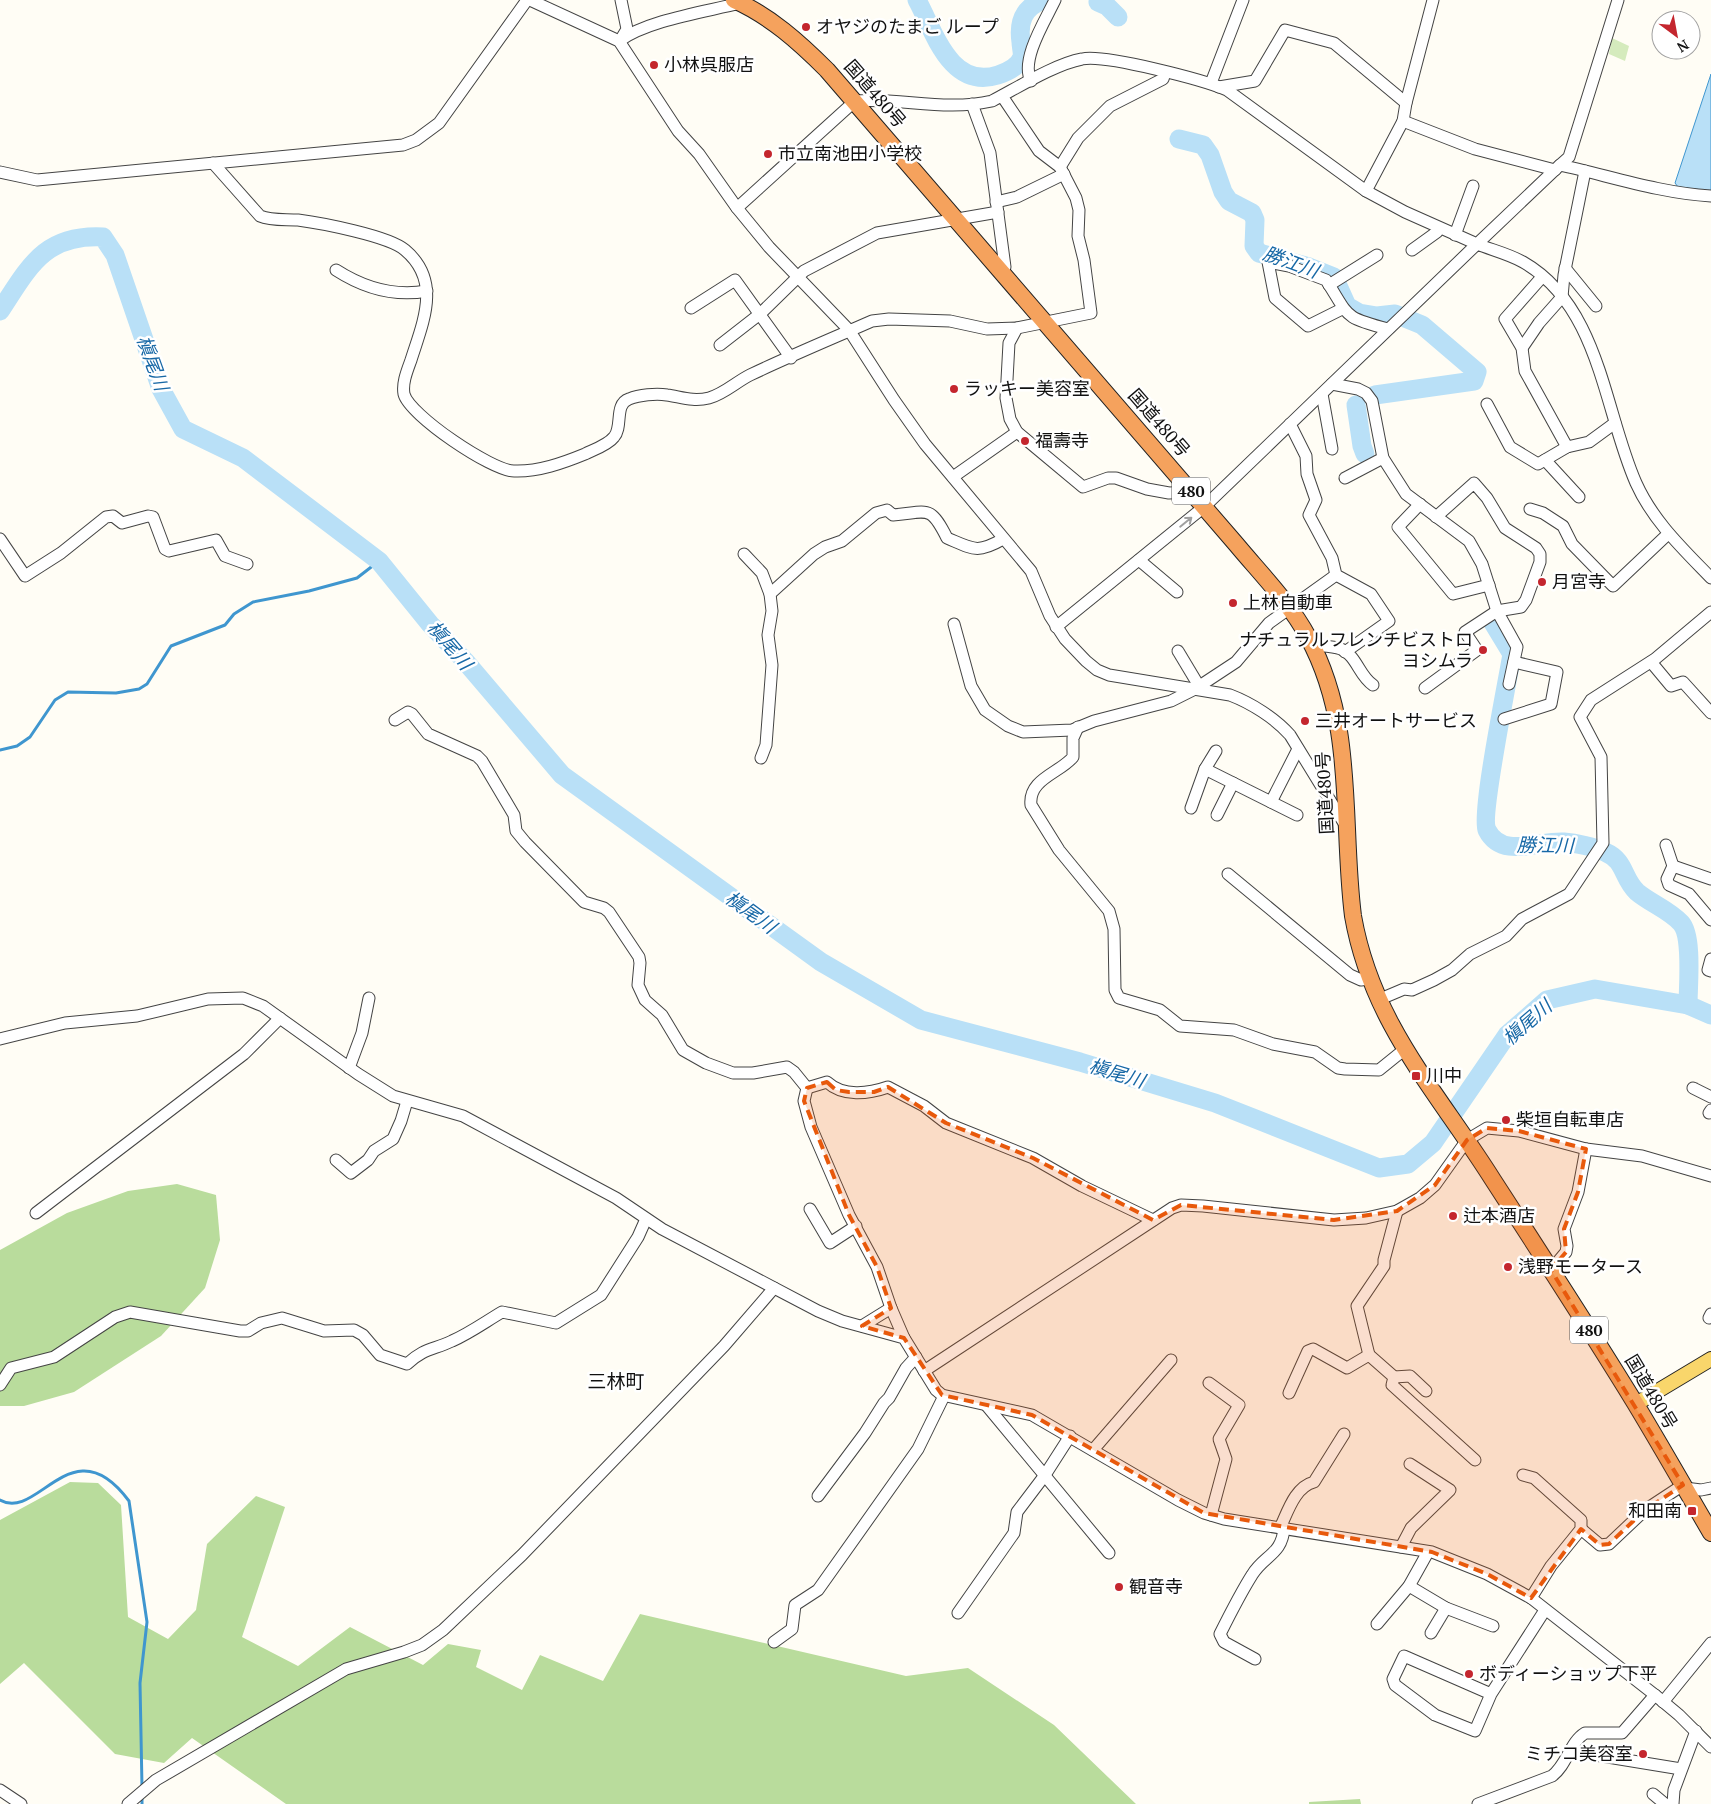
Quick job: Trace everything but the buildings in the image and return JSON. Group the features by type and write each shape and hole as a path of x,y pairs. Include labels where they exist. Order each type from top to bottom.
{"highway":[{"name":"国道480号","path":"737,1 762,15 795,39 855,101 1204,507 1288,608 1313,645 1334,704 1343,747 1353,916 1358,942 1369,979 1378,1000 1405,1049 1464,1135 1636,1404 1711,1533"}],"main road":[{"path":"1636,1404 1711,1359"}],"street":[{"path":"0,172 37,180 386,147 416,140 439,123 528,0 619,41 678,131 699,154 737,208 797,278 849,330 925,444 1031,571 1056,627 1086,661 1097,670 1108,674 1197,688 1240,699 1281,725 1348,830"},
{"path":"619,41 627,29 621,0"},
{"path":"1030,81 1026,72 1029,58 1055,0"},
{"path":"1215,85 1243,0"},
{"path":"1366,191 1403,121 1433,0"},
{"path":"1056,627 1204,507 1569,157 1618,0"},
{"path":"619,41 630,33 737,1"},
{"path":"1215,85 1255,81 1285,30 1334,43 1406,103"},
{"path":"737,208 855,101 876,100 920,105 972,104 992,101 1069,62 1083,58 1096,58 1215,85 1245,102 1366,191 1438,228 1523,262 1542,276 1562,297 1583,330 1637,485 1651,510 1668,534 1711,578"},
{"path":"720,344 761,313 804,271 876,233 956,218 997,207 1062,170 1078,138 1110,106 1163,79 1165,73"},
{"path":"213,163 260,216 299,220 388,240 404,248 427,281 426,312 405,378 404,393 408,403 461,445 495,466 512,472 550,466 585,454 614,438 618,431 621,406 624,401 631,398 655,394 667,395 681,400 705,399 715,396 749,376 849,330 872,322 889,320 950,321 987,329 1017,328 1091,313 1084,260 1078,236 1079,210 1062,170 1039,151 1002,96"},
{"path":"972,104 990,153 1005,267 1002,271"},
{"path":"1403,121 1475,149 1558,168 1585,171 1660,190 1711,196"},
{"path":"1522,348 1539,323 1562,297 1565,268 1585,171"},
{"path":"1455,235 1473,186"},
{"path":"1412,250 1437,232 1438,228"},
{"path":"1342,309 1308,326 1275,298 1268,262 1289,266 1333,282 1377,255"},
{"path":"1565,268 1596,306"},
{"path":"336,270 354,281 394,293 408,295 427,291"},
{"path":"1542,276 1505,319 1522,348 1525,371 1567,447"},
{"path":"691,308 735,280 761,313 791,358"},
{"path":"1333,282 1342,309 1360,322 1388,330"},
{"path":"1017,328 1008,343 1006,398 1010,419 1017,432 1083,487 1108,478 1116,478 1147,489 1169,493 1191,492"},
{"path":"1332,384 1358,389 1366,393 1372,401 1383,458 1406,494 1469,541 1476,551 1497,611 1517,647 1509,684"},
{"path":"1322,394 1332,449"},
{"path":"1487,404 1510,447 1538,464 1567,447 1589,442 1615,423"},
{"path":"1290,424 1306,456 1307,474 1316,500 1308,515 1332,558 1336,575 1371,594 1389,620 1345,652"},
{"path":"953,477 1017,432"},
{"path":"1345,478 1383,458"},
{"path":"1545,460 1579,497"},
{"path":"1424,688 1477,650 1465,632 1497,611 1521,607 1526,600 1540,562 1540,554 1536,548 1505,528 1496,517 1487,498 1474,483 1436,517"},
{"path":"1420,504 1398,527 1453,594 1489,585"},
{"path":"1530,509 1543,513 1563,526 1572,544 1613,586 1668,534"},
{"path":"770,594 814,554 825,547 842,541 876,513 887,510 892,515 928,512 936,517 947,538 973,549 986,549 1004,539"},
{"path":"0,539 25,576 61,554 106,517 113,516 122,522 148,516 153,517 156,522 165,549 169,551 216,540 225,556 247,564"},
{"path":"744,554 762,573 770,594 772,611 768,634 772,665 766,745 761,758"},
{"path":"1138,560 1177,592"},
{"path":"954,624 971,686 985,710 1008,726 1023,732 1058,731 1078,728 1171,701 1197,688 1244,656 1269,624 1288,608 1336,575"},
{"path":"1378,1000 1404,989 1412,990 1434,980 1452,970 1470,954 1506,936 1522,919 1569,894 1603,843 1601,757 1580,717 1591,700 1651,662 1711,612"},
{"path":"1313,645 1339,648 1345,652 1366,680 1373,685"},
{"path":"1178,651 1197,688"},
{"path":"1504,720 1551,704 1557,672 1514,662"},
{"path":"1651,662 1671,686 1683,682 1711,713"},
{"path":"395,720 408,712 412,714 428,734 477,756 482,761 514,815 516,831 524,842 584,902 604,908 609,912 639,957 638,986 645,1000 662,1015 683,1050 706,1063 733,1073 753,1073 787,1067 794,1072 807,1088"},
{"path":"1078,728 1073,738 1074,757 1034,788 1030,797 1031,805 1059,850 1109,911 1114,929 1115,990 1119,998 1160,1010 1180,1026 1234,1030 1273,1044 1315,1052 1338,1068 1379,1070 1405,1049"},
{"path":"1271,802 1298,749"},
{"path":"1191,808 1205,769 1216,751"},
{"path":"1205,769 1296,815"},
{"path":"1217,815 1233,783"},
{"path":"1666,844 1673,866 1667,879 1669,885 1689,894 1711,920"},
{"path":"1673,866 1711,879"},
{"path":"1228,874 1350,975 1361,980 1369,979"},
{"path":"1711,959 1708,970 1711,971"},
{"path":"0,1039 65,1023 137,1016 208,999 243,998 263,1006 349,1068 393,1096 463,1116 616,1198 646,1219 711,1256 818,1311 904,1338"},
{"path":"349,1068 362,1032 369,998"},
{"path":"36,1213 244,1054 280,1018"},
{"path":"807,1088 828,1082 836,1090 849,1092 874,1092 888,1087 924,1106 946,1123 1033,1158 1082,1186 1153,1220"},
{"path":"807,1088 804,1101 811,1126 856,1226 877,1267 904,1338 936,1390 944,1396 1032,1415 1178,1500 1211,1515 1428,1552 1487,1574 1531,1598 1659,1698 1711,1747"},
{"path":"1693,1088 1711,1097"},
{"path":"336,1160 351,1173 368,1160 374,1151 393,1139 402,1121 407,1101"},
{"path":"924,1371 1153,1220 1182,1205 1334,1220 1366,1218 1397,1211 1420,1198 1435,1185 1464,1135 1487,1128 1519,1132 1586,1149 1642,1156 1711,1176"},
{"path":"1551,1270 1566,1252 1567,1246 1564,1229 1578,1192 1586,1149"},
{"path":"810,1209 830,1243 856,1226"},
{"path":"1397,1211 1384,1266 1357,1306 1369,1355 1394,1377 1410,1376 1426,1391"},
{"path":"0,1385 11,1368 54,1357 115,1317 130,1312 240,1331 248,1331 261,1322 282,1318 324,1331 354,1330 363,1335 380,1355 407,1364 424,1350 449,1343 484,1325 502,1312 556,1323 601,1294 638,1237 646,1219"},
{"path":"128,1804 156,1780 346,1669 404,1652 422,1644 443,1630 522,1555 697,1374 774,1288"},
{"path":"862,1326 891,1308"},
{"path":"1289,1393 1308,1351 1313,1350 1347,1368 1369,1355"},
{"path":"818,1496 865,1433 889,1398 906,1368 916,1357"},
{"path":"1093,1450 1171,1360"},
{"path":"1394,1377 1392,1385 1475,1460"},
{"path":"1208,1384 1239,1405 1219,1439 1226,1459 1211,1515"},
{"path":"774,1642 792,1629 794,1605 818,1590 918,1449 944,1396"},
{"path":"987,1406 1109,1553"},
{"path":"1255,1659 1224,1642 1220,1634 1253,1572 1278,1549 1283,1540 1282,1528 1294,1499 1305,1484 1314,1482 1344,1434"},
{"path":"958,1613 1014,1533 1016,1512 1045,1475 1070,1436"},
{"path":"1401,1547 1411,1528 1450,1490 1410,1464"},
{"path":"1523,1475 1534,1478 1581,1520 1581,1529 1551,1566 1531,1598"},
{"path":"1581,1529 1600,1545 1609,1544 1645,1510 1684,1486 1701,1490 1711,1488"},
{"path":"1377,1624 1409,1586 1428,1552"},
{"path":"1409,1586 1446,1608 1493,1626"},
{"path":"1430,1632 1446,1608"},
{"path":"1491,1694 1404,1656 1393,1679 1395,1685 1435,1715 1475,1731 1491,1694 1545,1610"},
{"path":"1478,1804 1552,1776 1559,1771 1578,1739 1585,1733 1622,1734 1711,1643"},
{"path":"1673,1804 1674,1790 1680,1769 1696,1731"},
{"path":"1571,1751 1680,1769"},
{"path":"0,1790 21,1804"},
{"path":"1653,1794 1664,1804"}],"highlighted area":[{"path":"827,1082 836,1090 849,1092 874,1092 888,1087 946,1123 1033,1158 1153,1220 1181,1205 1334,1220 1397,1211 1435,1185 1467,1140 1487,1128 1519,1131 1586,1149 1578,1192 1564,1229 1566,1252 1551,1270 1683,1485 1645,1510 1609,1544 1600,1545 1581,1529 1531,1598 1487,1574 1432,1552 1204,1513 1032,1415 942,1395 904,1338 862,1326 891,1308 877,1267 849,1215 804,1101 807,1088"}],"green space":[{"path":"1612,38 1629,46 1625,61 1609,54"},
{"path":"177,1184 216,1195 220,1240 205,1288 161,1336 74,1392 24,1406 0,1406 0,1250 67,1213 128,1191"},
{"path":"70,1482 98,1483 121,1505 128,1617 168,1639 196,1610 207,1544 256,1496 285,1507 242,1637 298,1666 350,1627 423,1665 448,1644 481,1650 476,1667 522,1690 540,1655 603,1681 640,1614 906,1676 968,1668 1054,1725 1136,1804 286,1804 192,1738 164,1763 115,1754 24,1663 0,1684 0,1520"},
{"path":"1360,1799 1361,1804 1309,1804 1309,1802"}],"water":[{"path":"1711,74 1711,191 1678,187 1675,183"}],"waterway":[{"name":"勝江川","path":"917,0 946,55 967,74 981,77 1001,74 1018,63 1022,55 1020,28 1023,16 1031,7 1043,0"},
{"name":"勝江川","path":"1098,2 1107,6 1118,17"},
{"name":"勝江川","path":"1179,139 1203,145 1210,155 1223,192 1229,201 1252,213 1255,220 1254,246 1259,253 1309,267 1334,277 1347,306 1359,313 1377,316 1395,314 1422,325 1477,372 1474,381 1375,395"},
{"name":"槇尾川","path":"0,311 30,267 52,247 66,241 103,237 115,255 161,389 183,429 243,458 379,561 430,624 465,661 562,775 821,962 921,1020 1080,1062 1215,1103 1379,1168 1408,1164 1433,1143 1507,1035 1547,1000 1595,989 1688,1005 1711,1015"},
{"name":"勝江川","path":"1356,405 1362,446 1365,454"},
{"path":"0,750 17,746 30,737 55,700 68,692 116,693 139,689 147,684 171,646 225,625 234,614 253,602 309,591 357,578 379,561"},
{"name":"勝江川","path":"1492,621 1512,654 1487,800 1487,830 1494,839 1502,844 1512,846 1554,842 1579,844 1601,850 1617,860 1632,887 1648,900 1671,914 1685,929 1689,974 1688,1005"},
{"path":"0,1500 14,1503 28,1499 57,1480 73,1473 90,1471 109,1480 129,1501 147,1622 140,1683 142,1787"},
{"path":"142,1796 142,1804"}],"place":[{"name":"オヤジのたまご ループ","path":"806,27"},
{"name":"小林呉服店","path":"654,65"},
{"name":"市立南池田小学校","path":"768,154"},
{"name":"ラッキー美容室","path":"954,389"},
{"name":"福壽寺","path":"1025,441"},
{"name":"月宮寺","path":"1542,582"},
{"name":"上林自動車","path":"1233,603"},
{"name":"ナチュラルフレンチビストロ ヨシムラ","path":"1483,650"},
{"name":"三井オートサービス","path":"1305,721"},
{"name":"川中","path":"1416,1076"},
{"name":"柴垣自転車店","path":"1506,1120"},
{"name":"辻本酒店","path":"1453,1216"},
{"name":"浅野モータース","path":"1508,1267"},
{"name":"和田南","path":"1692,1511"},
{"name":"観音寺","path":"1119,1587"},
{"name":"ボディーショップ下平","path":"1469,1674"},
{"name":"ミチコ美容室","path":"1643,1754"}],"district":[{"name":"三林町","path":"616,1381"}]}
